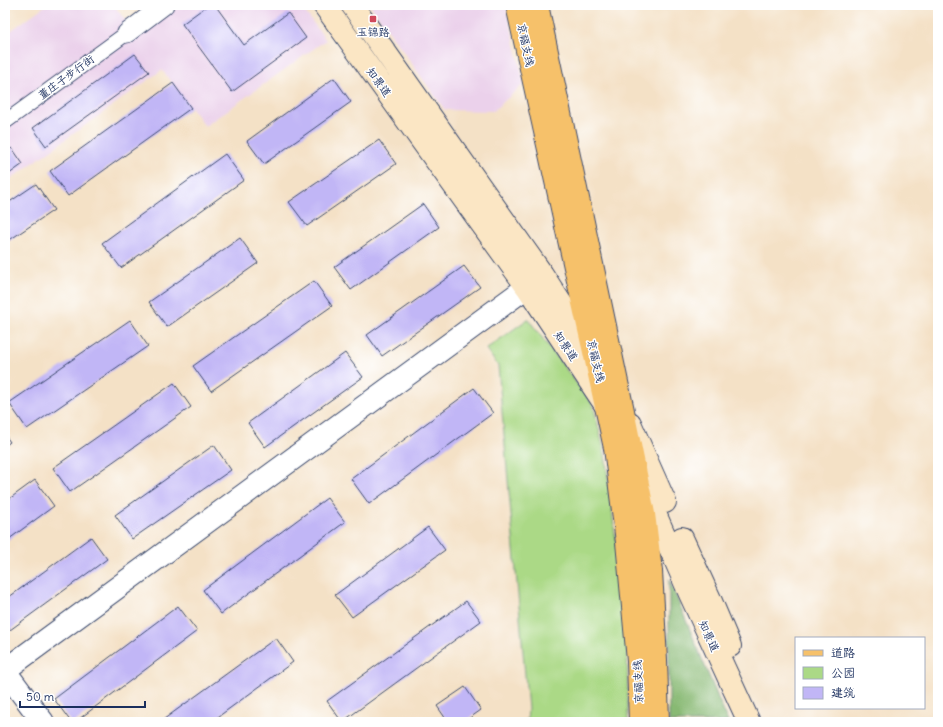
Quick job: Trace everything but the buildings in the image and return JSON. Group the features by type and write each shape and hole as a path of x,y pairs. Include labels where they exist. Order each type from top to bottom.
{"main road":[{"name":"知景道","path":"324,5 534,281 595,356 614,406"},
{"name":"知景道","path":"352,5 534,281 614,406 660,492 710,599 763,722"},
{"name":"京福支线","path":"518,5 580,294 595,356"},
{"name":"京福支线","path":"537,5 614,406 634,466 644,514 651,571 658,722"},
{"name":"京福支线","path":"614,406 615,448 627,542 638,661 640,722"},
{"name":"知景道","path":"634,466 690,594 749,722"}],"street":[{"path":"127,33 164,5"},
{"name":"董庄子步行街","path":"5,122 127,33"},
{"path":"43,722 5,670 534,281"}],"shaded area":[{"path":"46,5 120,5 116,8 137,36 181,5 300,5 326,40 205,126 162,70 5,183 5,35"},
{"path":"370,5 506,5 524,84 493,111 445,110"}],"green space":[{"path":"528,319 593,405 605,454 627,632 628,722 527,722 528,709 498,366 486,349"},
{"path":"669,579 728,722 669,722"}],"place":[{"name":"玉锦路","path":"373,19"}]}
